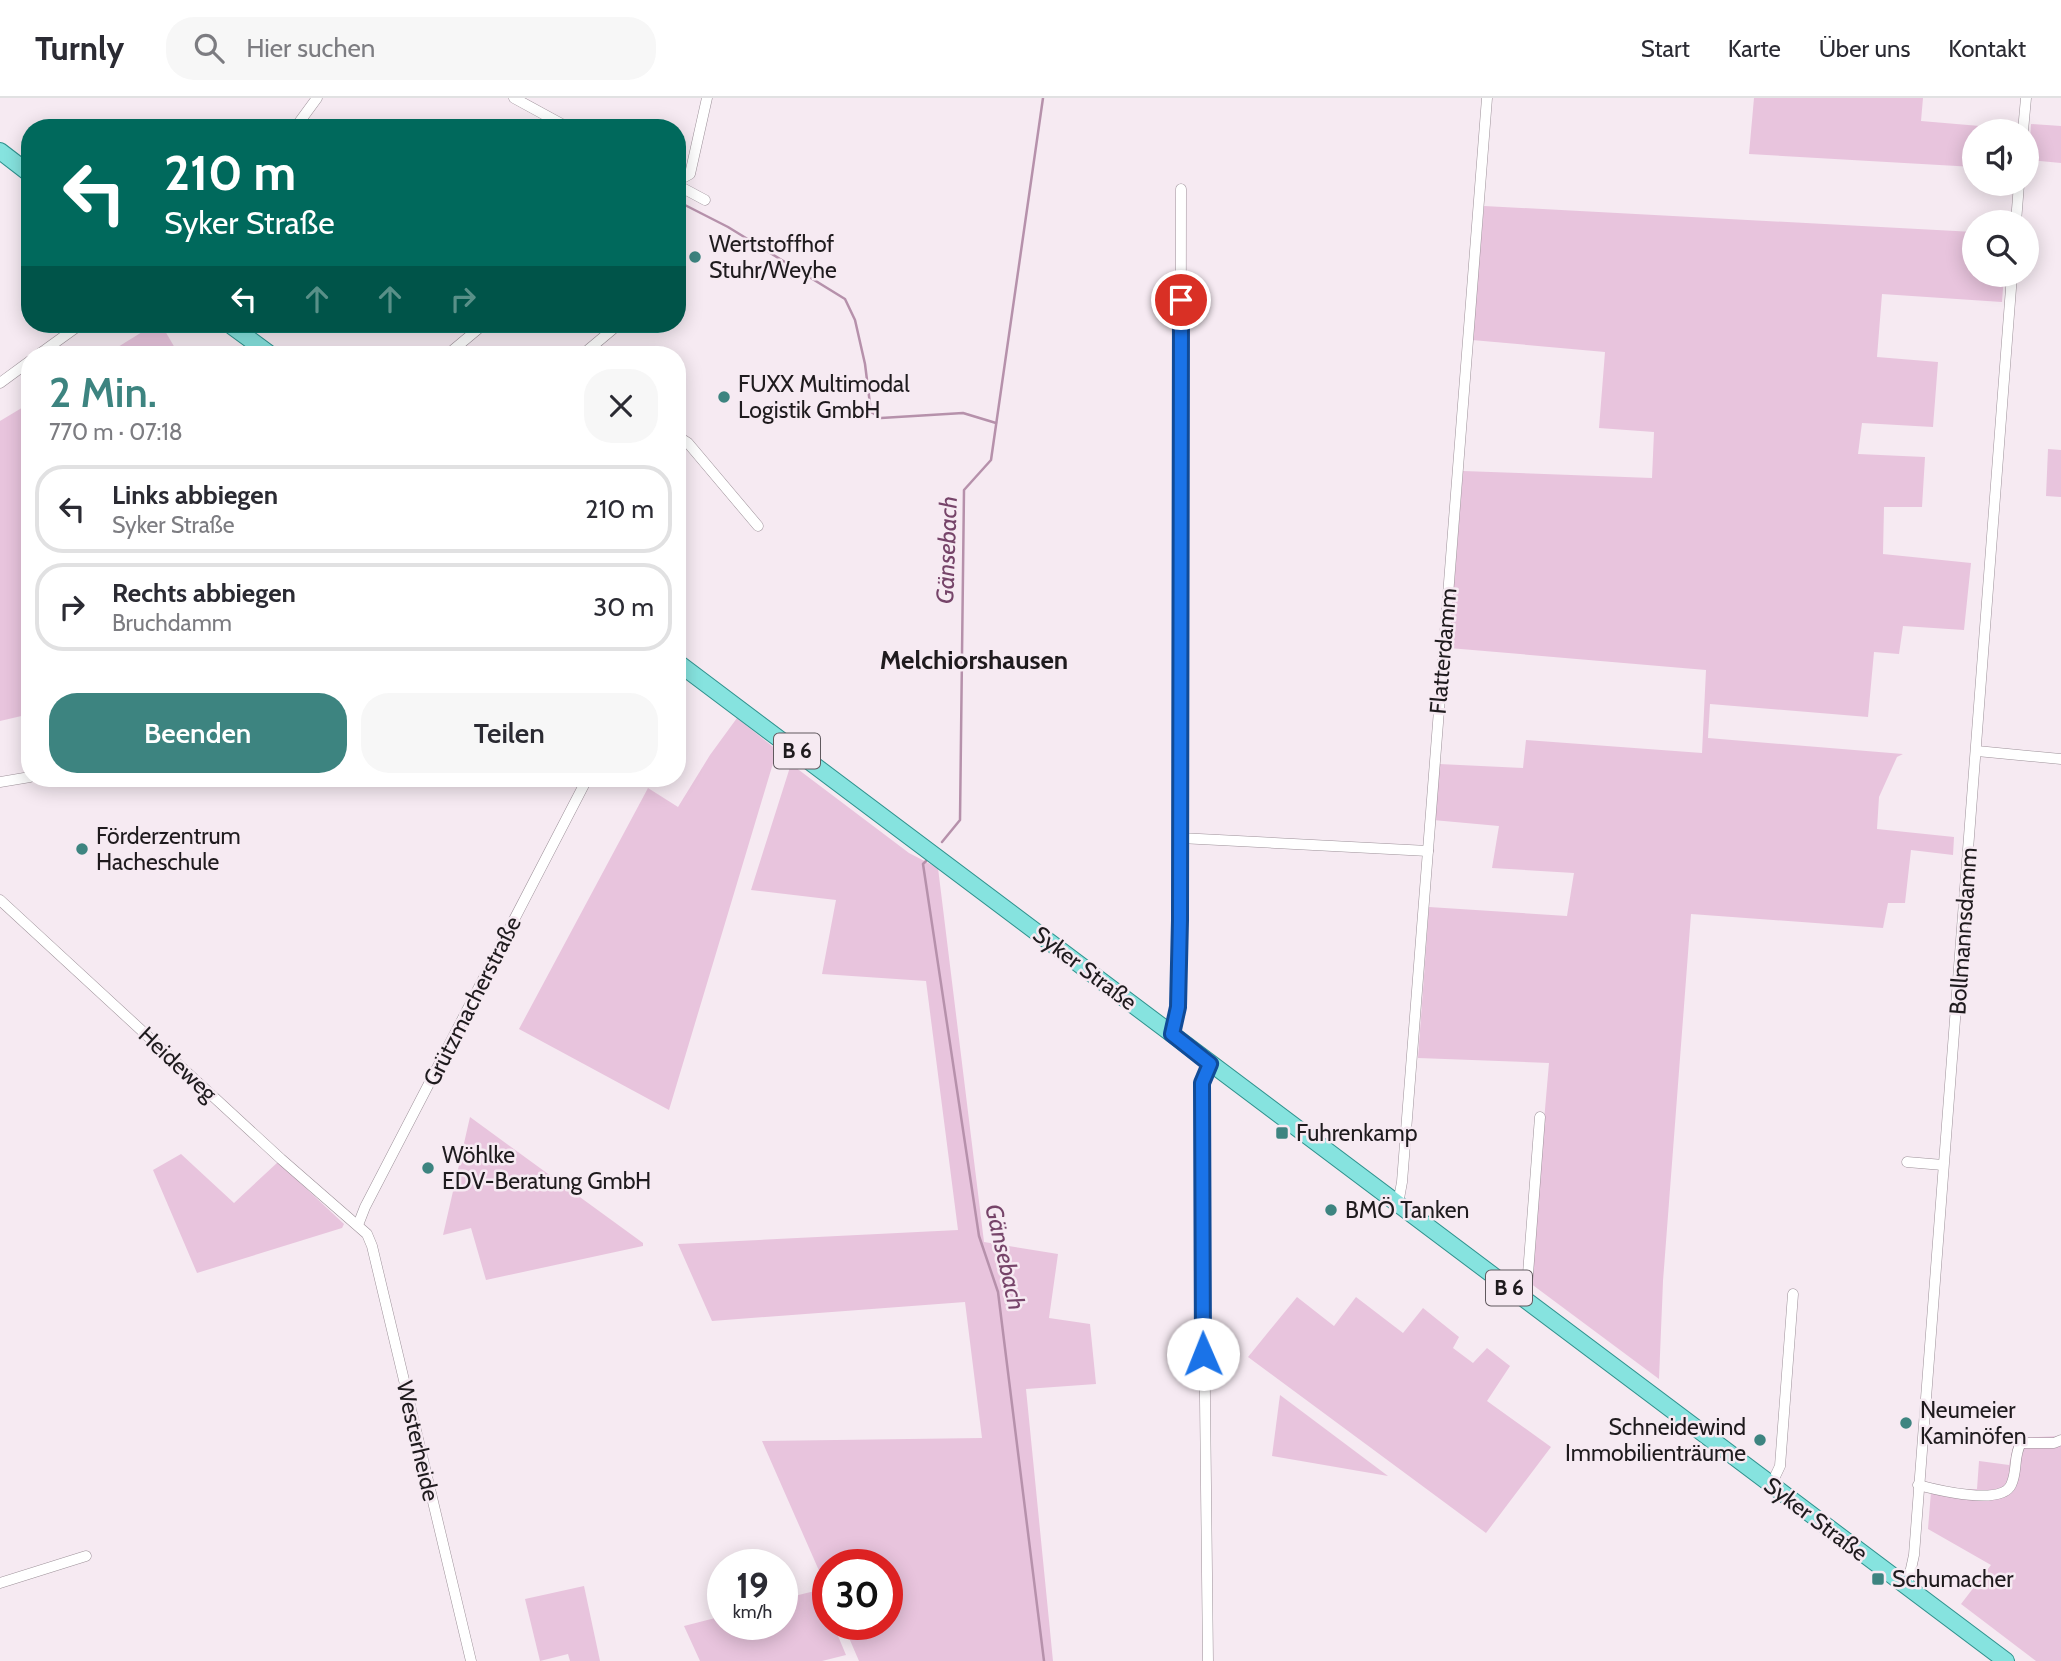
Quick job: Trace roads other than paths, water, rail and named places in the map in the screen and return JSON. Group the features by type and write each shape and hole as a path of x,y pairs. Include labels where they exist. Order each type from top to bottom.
{"main road":[{"path":"0,151 21,167"},
{"path":"241,333 259,346"},
{"name":"Syker Straße","path":"686,669 2006,1661"}],"street":[{"path":"302,119 317,98"},
{"path":"514,98 552,119"},
{"path":"686,177 690,174 707,98"},
{"name":"Flatterdamm","path":"1398,1204 1403,1170 1487,98"},
{"path":"2024,119 2026,98"},
{"path":"686,188 705,200"},
{"path":"1172,1034 1178,1007 1180,838 1181,189"},
{"name":"Bollmannsdamm","path":"1907,1587 1914,1555 2011,287"},
{"path":"50,346 69,333"},
{"path":"458,346 473,333"},
{"path":"593,346 608,333"},
{"path":"0,383 21,368"},
{"path":"686,442 758,526"},
{"path":"1977,751 2061,759"},
{"path":"0,782 21,778"},
{"name":"Grützmacherstraße","path":"358,1225 583,787"},
{"path":"1180,838 1428,851"},
{"name":"Heideweg","path":"0,900 281,1159 358,1225"},
{"path":"1208,1661 1202,1083 1210,1064"},
{"path":"1526,1300 1540,1117"},
{"path":"1907,1162 1943,1165"},
{"name":"Westerheide","path":"358,1225 367,1234 372,1247 471,1661"},
{"path":"1771,1485 1780,1466 1793,1294"},
{"path":"1918,1485 1942,1491 1990,1496 2001,1494 2009,1489 2013,1481 2016,1452 2021,1443 2054,1443 2061,1440"},
{"path":"0,1583 86,1556"}],"waterway":[{"name":"Gänsebach","path":"942,842 960,820 964,490 991,460 1043,98"},
{"path":"686,206 728,227 845,299 855,320 865,364 871,412 881,418 963,413 996,423"},
{"name":"Gänsebach","path":"926,861 923,864 979,1236 998,1292 1044,1661"}],"place":[{"name":"Wertstoffhof Stuhr/Weyhe","path":"695,257"},
{"name":"FUXX Multimodal Logistik GmbH","path":"724,397"},
{"name":"Förderzentrum Hacheschule","path":"82,849"},
{"name":"Fuhrenkamp","path":"1282,1133"},
{"name":"Wöhlke EDV-Beratung GmbH","path":"428,1168"},
{"name":"BMÖ Tanken","path":"1331,1210"},
{"name":"Neumeier Kaminöfen","path":"1906,1423"},
{"name":"Schneidewind Immobilienträume","path":"1760,1440"},
{"name":"Schumacher","path":"1878,1579"}],"district":[{"name":"Melchiorshausen","path":"974,660"}]}
